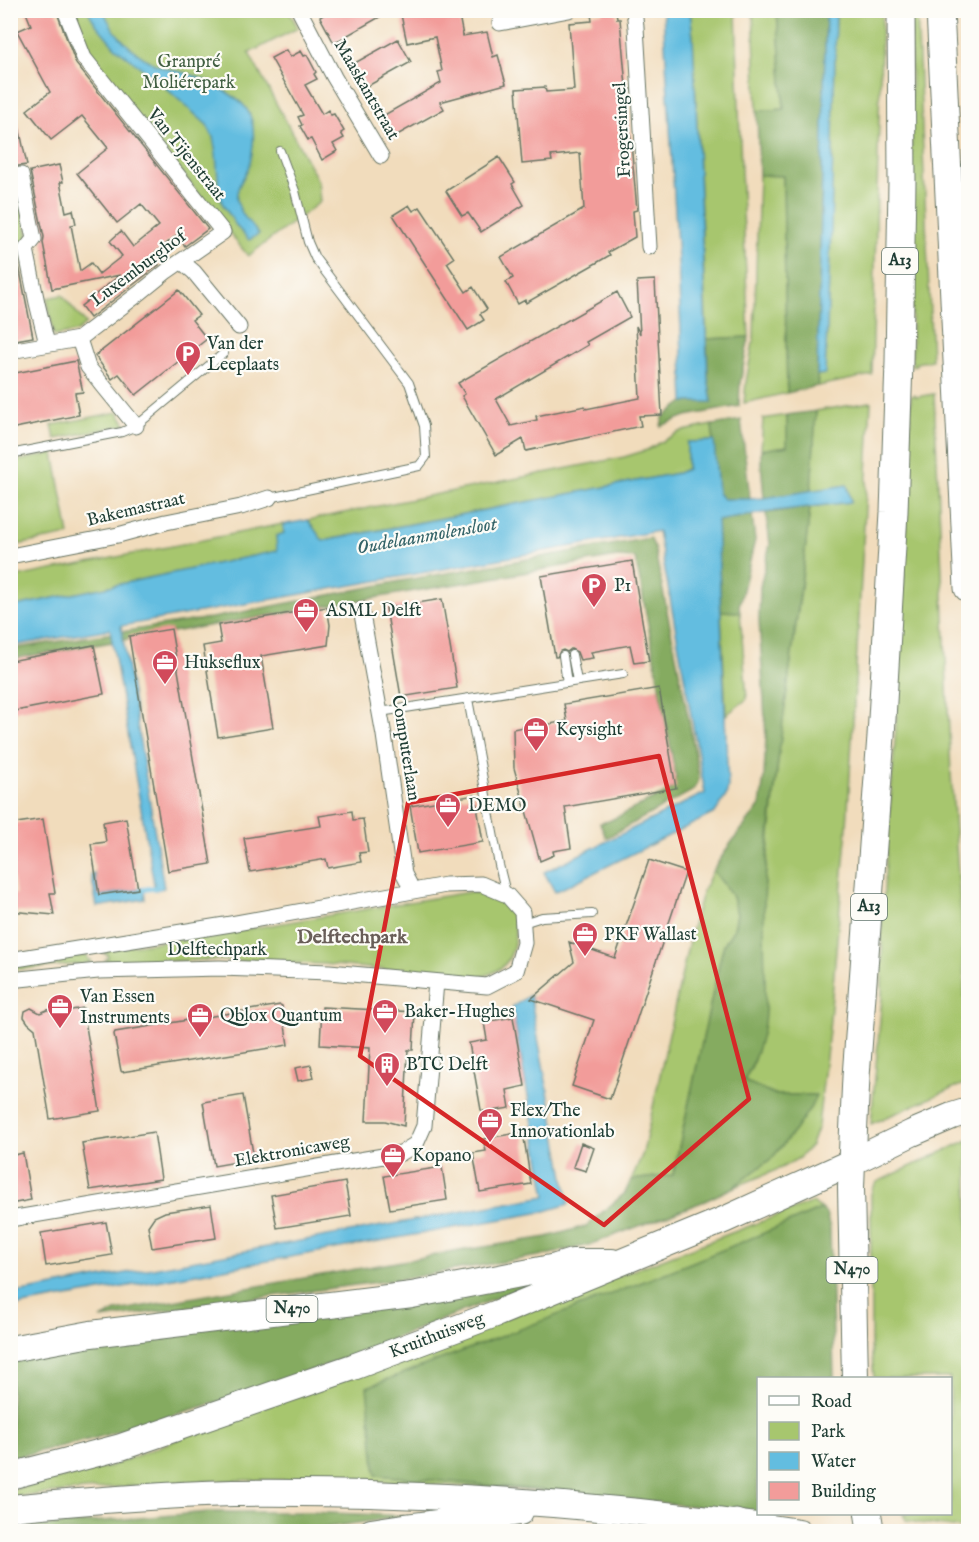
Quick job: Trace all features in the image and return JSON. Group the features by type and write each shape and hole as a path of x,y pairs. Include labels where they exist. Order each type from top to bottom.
{"highway":[{"name":"A13","path":"852,1162 894,512 902,182 900,10"},
{"path":"940,10 969,588"},
{"name":"N470","path":"855,1377 852,1162 952,1116 969,1111"},
{"name":"Kruithuisweg","path":"10,1476 121,1447 353,1367 498,1313 726,1220 852,1162"},
{"name":"N470","path":"10,1349 91,1334 412,1295 572,1262 626,1262"},
{"path":"10,1508 121,1498 233,1493 409,1496 561,1504 657,1513 744,1527 799,1532"},
{"path":"371,1532 487,1517 561,1504"},
{"path":"868,1515 871,1532"}],"street":[{"name":"Van Tijenstraat","path":"65,10 84,58 223,232"},
{"name":"Maaskantstraat","path":"299,10 334,77 381,156"},
{"path":"500,23 569,10"},
{"name":"Frogersingel","path":"634,10 649,247"},
{"path":"10,177 21,175 34,239 26,249 46,344"},
{"name":"Luxemburghof","path":"10,351 79,339 178,258 223,232"},
{"path":"178,258 194,272 239,327"},
{"path":"79,339 88,367 136,426"},
{"name":"Bakemastraat","path":"10,556 118,535 166,522 242,507 270,498"},
{"name":"Computerlaan","path":"361,609 380,712 404,874 413,891"},
{"name":"Delftechpark","path":"10,960 231,924 446,885 481,884 507,895"},
{"path":"507,895 522,912 523,924"},
{"name":"Delftechpark","path":"10,980 98,971 220,968 329,972 487,986 516,971 524,943 523,924"},
{"name":"Elektronicaweg","path":"10,1219 401,1153 416,1144 424,1126 436,982"}],"lane":[{"path":"270,498 419,466 426,457 424,426 409,383 315,258 308,242 295,191 280,151"},
{"path":"10,454 122,432 136,426 224,353"},
{"path":"572,655 577,681"},
{"path":"563,656 567,682"},
{"path":"380,712 623,674"},
{"path":"468,699 499,865 507,895"},
{"path":"523,924 542,917 592,914"}],"highlighted area":[{"path":"659,756 749,1099 604,1225 360,1056 408,803"}],"green space":[{"name":"Granpré Moliérepark","path":"72,11 289,11 298,28 249,53 318,181 320,202 248,256 88,54"},
{"path":"690,11 736,11 749,337 707,339"},
{"path":"753,11 777,11 784,109 757,111"},
{"path":"777,11 826,11 818,386 787,393 783,176 759,175 757,111 784,109"},
{"path":"836,11 882,11 872,375 818,386 817,375 825,374"},
{"path":"911,11 917,11 932,360 912,366"},
{"path":"759,175 783,176 787,393 744,403 754,337"},
{"path":"18,190 29,241 18,243 10,192"},
{"path":"62,295 86,324 76,332 54,336 47,298"},
{"path":"749,337 740,383 739,406 686,416 661,426 663,417 684,402 712,401 708,379 707,339"},
{"path":"934,394 968,1083 871,1124 882,997 882,917 900,671 911,396"},
{"path":"871,402 847,827 818,1126 811,1145 799,1158 732,1188 772,1158 795,1130 815,1095 776,1095 744,1081 752,1066 762,1033 765,1009 763,924 765,882 782,724 810,507 851,501 847,485 811,491 816,411"},
{"path":"816,411 811,491 764,498 761,450 787,446 787,415"},
{"path":"118,412 125,425 55,439 52,425"},
{"path":"787,415 788,446 761,450 763,419"},
{"path":"741,420 750,499 723,499 718,493 712,425"},
{"path":"712,425 714,441 687,442 687,469 678,473 322,541 308,520 624,457 647,450 679,432"},
{"path":"54,453 69,535 11,546 11,462"},
{"path":"810,507 765,879 765,1019 757,1052 744,1081 776,1095 816,1095 811,1107 795,1130 772,1158 732,1188 705,1201 589,1245 550,1254 401,1279 101,1319 116,1311 547,1237 586,1226 625,1193 631,1180 673,1175 720,960 724,944 734,929 737,914 733,897 713,870 760,806 766,737 759,619 760,587 770,544 766,513"},
{"path":"752,515 755,540 739,606 740,612 721,611 717,520"},
{"path":"283,524 284,533 277,551 11,607 11,578"},
{"path":"650,538 654,546 699,777 692,791 606,838 600,823 609,821 671,790 676,777 635,558 617,557 11,659 11,649 217,617 406,580"},
{"path":"721,611 740,612 747,699 726,715"},
{"path":"713,870 733,897 737,914 734,929 724,944 720,960 673,1175 631,1180 643,1153 691,932 702,893"},
{"path":"469,892 499,900 511,912 515,926 514,941 508,960 498,970 477,978 323,964 210,960 106,963 107,953 104,954 104,949 206,936"},
{"path":"87,955 88,960 91,960 90,963 11,970 11,965"},
{"path":"968,1140 968,1529 919,1523 906,1520 904,1515 952,1515 952,1377 874,1377 871,1346 871,1194 877,1182"},
{"path":"813,1202 821,1209 747,1241 481,1345 377,1475 559,1492 363,1481 246,1480 157,1484 11,1497 11,1490 111,1466 226,1420 560,1298"},
{"path":"821,1209 826,1213 830,1228 834,1377 757,1377 757,1513 376,1475 367,1387 538,1323"},
{"path":"544,1279 258,1390 92,1439 11,1458 11,1359 131,1337"},
{"path":"209,1512 308,1512 406,1516 295,1532 11,1532 11,1529"}],"water":[{"path":"88,11 104,11 114,29 128,46 146,59 165,68 205,80 228,93 246,108 252,121 253,144 249,166 237,191 237,200 243,214 259,234 249,240 237,227 223,205 219,191 213,137 207,125 158,81 115,47"},
{"path":"663,11 690,11 708,379 712,402 684,402"},
{"path":"826,11 836,11 831,227 825,374 817,375"},
{"name":"Oudelaanmolensloot","path":"714,441 718,493 723,499 764,498 847,485 851,502 717,521 728,787 726,796 715,813 555,892 544,872 705,793 658,531 121,626 164,888 155,890 110,629 11,646 11,607 277,551 276,536 284,533 283,526 286,524 308,520 323,541 678,473 687,469 687,442"},
{"path":"94,873 99,896 144,888 145,899 97,907 91,874"},
{"path":"530,995 569,1204 542,1212 11,1307 11,1294 546,1196 512,1007"}],"building":[{"path":"25,10 56,10 76,64 208,229 185,246 177,235 151,256 159,265 90,318 81,306 120,275 52,289 30,171 59,165 66,212 73,210 76,224 71,225 80,271 91,263 99,274 122,256 110,241 121,231 133,247 159,226 141,204 117,223 77,173 108,148 82,116 51,140 27,110 50,92 17,31 31,25"},
{"path":"331,10 392,10 334,43 320,17"},
{"path":"400,10 458,10 463,36 487,32 493,57 498,55 506,84 440,102 444,109 390,139 379,118 441,83 438,72 442,71 435,37 407,43"},
{"path":"603,10 616,10 617,19 620,19 637,210 633,211 635,237 608,252 610,255 598,262 526,303 525,300 518,304 506,282 513,278 501,257 584,209 580,153 551,156 552,161 522,164 516,89 545,87 546,92 574,90 569,23 592,21 591,14 603,13"},
{"path":"398,39 411,62 366,87 353,64"},
{"path":"286,50 290,57 301,51 304,56 307,55 317,79 305,85 322,114 328,110 331,115 334,114 344,131 341,133 344,138 333,144 337,151 322,160 311,139 308,140 300,126 302,125 298,117 303,115 271,58"},
{"path":"10,117 17,117 27,165 10,167"},
{"path":"499,157 515,182 512,184 524,205 481,232 468,213 462,216 446,191"},
{"path":"409,205 413,211 420,207 454,258 447,263 462,286 466,292 473,287 487,309 480,314 484,320 468,330 393,215"},
{"path":"17,256 33,337 10,341 10,257"},
{"path":"655,280 662,415 639,416 641,426 526,451 523,439 496,455 462,396 465,394 458,383 617,292 630,317 586,342 588,345 496,399 511,426 537,420 536,416 640,398 636,326 640,334 637,281"},
{"path":"179,290 199,315 192,320 207,339 136,395 119,374 112,379 95,356"},
{"path":"76,361 83,392 75,393 79,415 10,429 10,374"},
{"name":"P1","path":"632,561 649,661 634,663 630,645 591,652 593,658 580,660 577,652 571,649 567,652 560,651 555,657 541,576"},
{"path":"442,599 457,688 401,697 386,608"},
{"path":"327,607 330,625 328,645 261,656 273,728 218,737 203,646 221,643 218,625"},
{"path":"171,629 211,864 168,871 129,636"},
{"path":"94,645 104,694 10,712 10,661"},
{"path":"659,688 676,788 565,807 571,848 553,851 554,855 540,861 514,768 513,729 567,721 564,704"},
{"path":"475,795 483,842 418,853 410,806"},
{"path":"352,811 353,820 363,819 368,852 359,853 361,862 328,868 326,859 250,872 244,838 321,826 319,816"},
{"path":"126,818 138,889 99,895 91,844 106,842 103,822"},
{"path":"43,819 55,893 50,893 54,915 10,911 10,895 16,894 10,861 10,824"},
{"path":"649,860 686,872 610,1099 572,1086 594,1020 531,999 574,962 569,942 615,958"},
{"path":"280,1005 288,1045 121,1071 115,1032"},
{"name":"BTC Delft","path":"322,1007 415,1012 413,1050 408,1050 404,1126 385,1121 366,1121 370,1048 320,1045"},
{"path":"31,1008 40,1013 47,1010 65,1008 65,1011 83,1008 100,1111 50,1119 35,1029 24,1017 25,1011"},
{"path":"513,1017 525,1086 507,1090 510,1108 486,1112 481,1110 469,1043 487,1040 484,1022"},
{"path":"311,1065 314,1078 298,1081 295,1068"},
{"path":"243,1095 254,1159 214,1166 203,1102"},
{"path":"154,1132 161,1179 90,1190 82,1143"},
{"path":"523,1132 531,1184 480,1192 473,1153 486,1151 483,1139"},
{"path":"581,1143 594,1148 586,1171 573,1167"},
{"path":"23,1153 31,1200 10,1204 10,1156"},
{"path":"442,1167 447,1200 390,1209 384,1176"},
{"path":"345,1182 351,1216 277,1228 271,1195"},
{"path":"211,1205 216,1238 152,1248 148,1226 154,1217 165,1212"},
{"path":"106,1222 112,1255 46,1266 41,1233"}],"waterway":[{"path":"142,893 141,890 159,887 159,884"}],"place":[{"name":"Van der Leeplaats","path":"188,377"},
{"name":"P1","path":"594,609"},
{"name":"ASML Delft","path":"306,634"},
{"name":"Hukseflux","path":"165,686"},
{"name":"Keysight","path":"536,753"},
{"name":"DEMO","path":"448,829"},
{"name":"PKF Wallast","path":"585,958"},
{"name":"Van Essen Instruments","path":"60,1030"},
{"name":"Baker-Hughes","path":"385,1035"},
{"name":"Qblox Quantum","path":"200,1039"},
{"name":"BTC Delft","path":"387,1088"},
{"name":"Flex/The Innovationlab","path":"490,1144"},
{"name":"Kopano","path":"393,1179"}],"district":[{"name":"Delftechpark","path":"352,937"}]}
